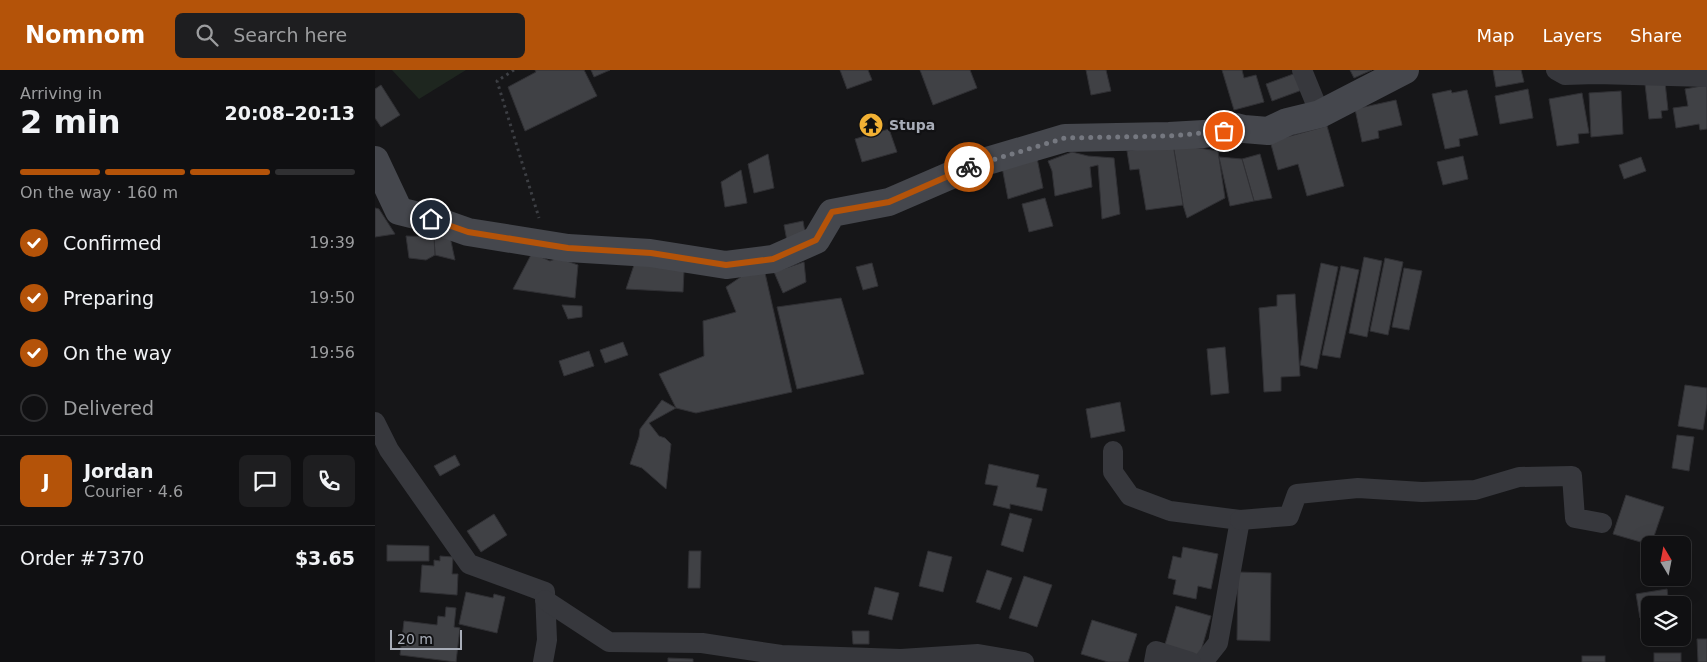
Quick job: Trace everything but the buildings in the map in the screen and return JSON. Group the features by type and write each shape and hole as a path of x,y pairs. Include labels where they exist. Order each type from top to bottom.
{"main road":[{"path":"378,174 399,211 431,219 468,232 568,248 651,253 726,265 773,259 816,240 832,212 889,202 977,164 1065,138 1204,134 1236,127 1268,131 1287,122 1320,114 1405,70"}],"street":[{"path":"1302,70 1320,114"},
{"path":"1556,70 1565,75 1707,77"},
{"path":"375,422 389,450 469,564 545,592 547,640 543,662"},
{"path":"1113,451 1113,472 1130,496 1170,511 1240,520 1289,516 1297,494 1358,488 1422,492 1475,490 1519,478 1571,476 1575,518 1602,523"},
{"path":"1203,662 1218,643 1240,520"},
{"path":"545,600 609,642 702,643 781,655 901,659 978,654 1024,662"},
{"path":"1154,662 1156,651 1191,662"}],"path":[{"path":"514,70 497,81 548,245"}],"shaded area":[{"path":"392,70 466,70 419,99"}],"way so far":[{"path":"969,167 1065,138 1169,136 1224,131"}],"place":[{"name":"Stupa","path":"871,125"}],"route":[{"path":"431,219 468,232 568,248 651,253 726,265 773,259 816,240 832,212 889,202 969,167"}]}
